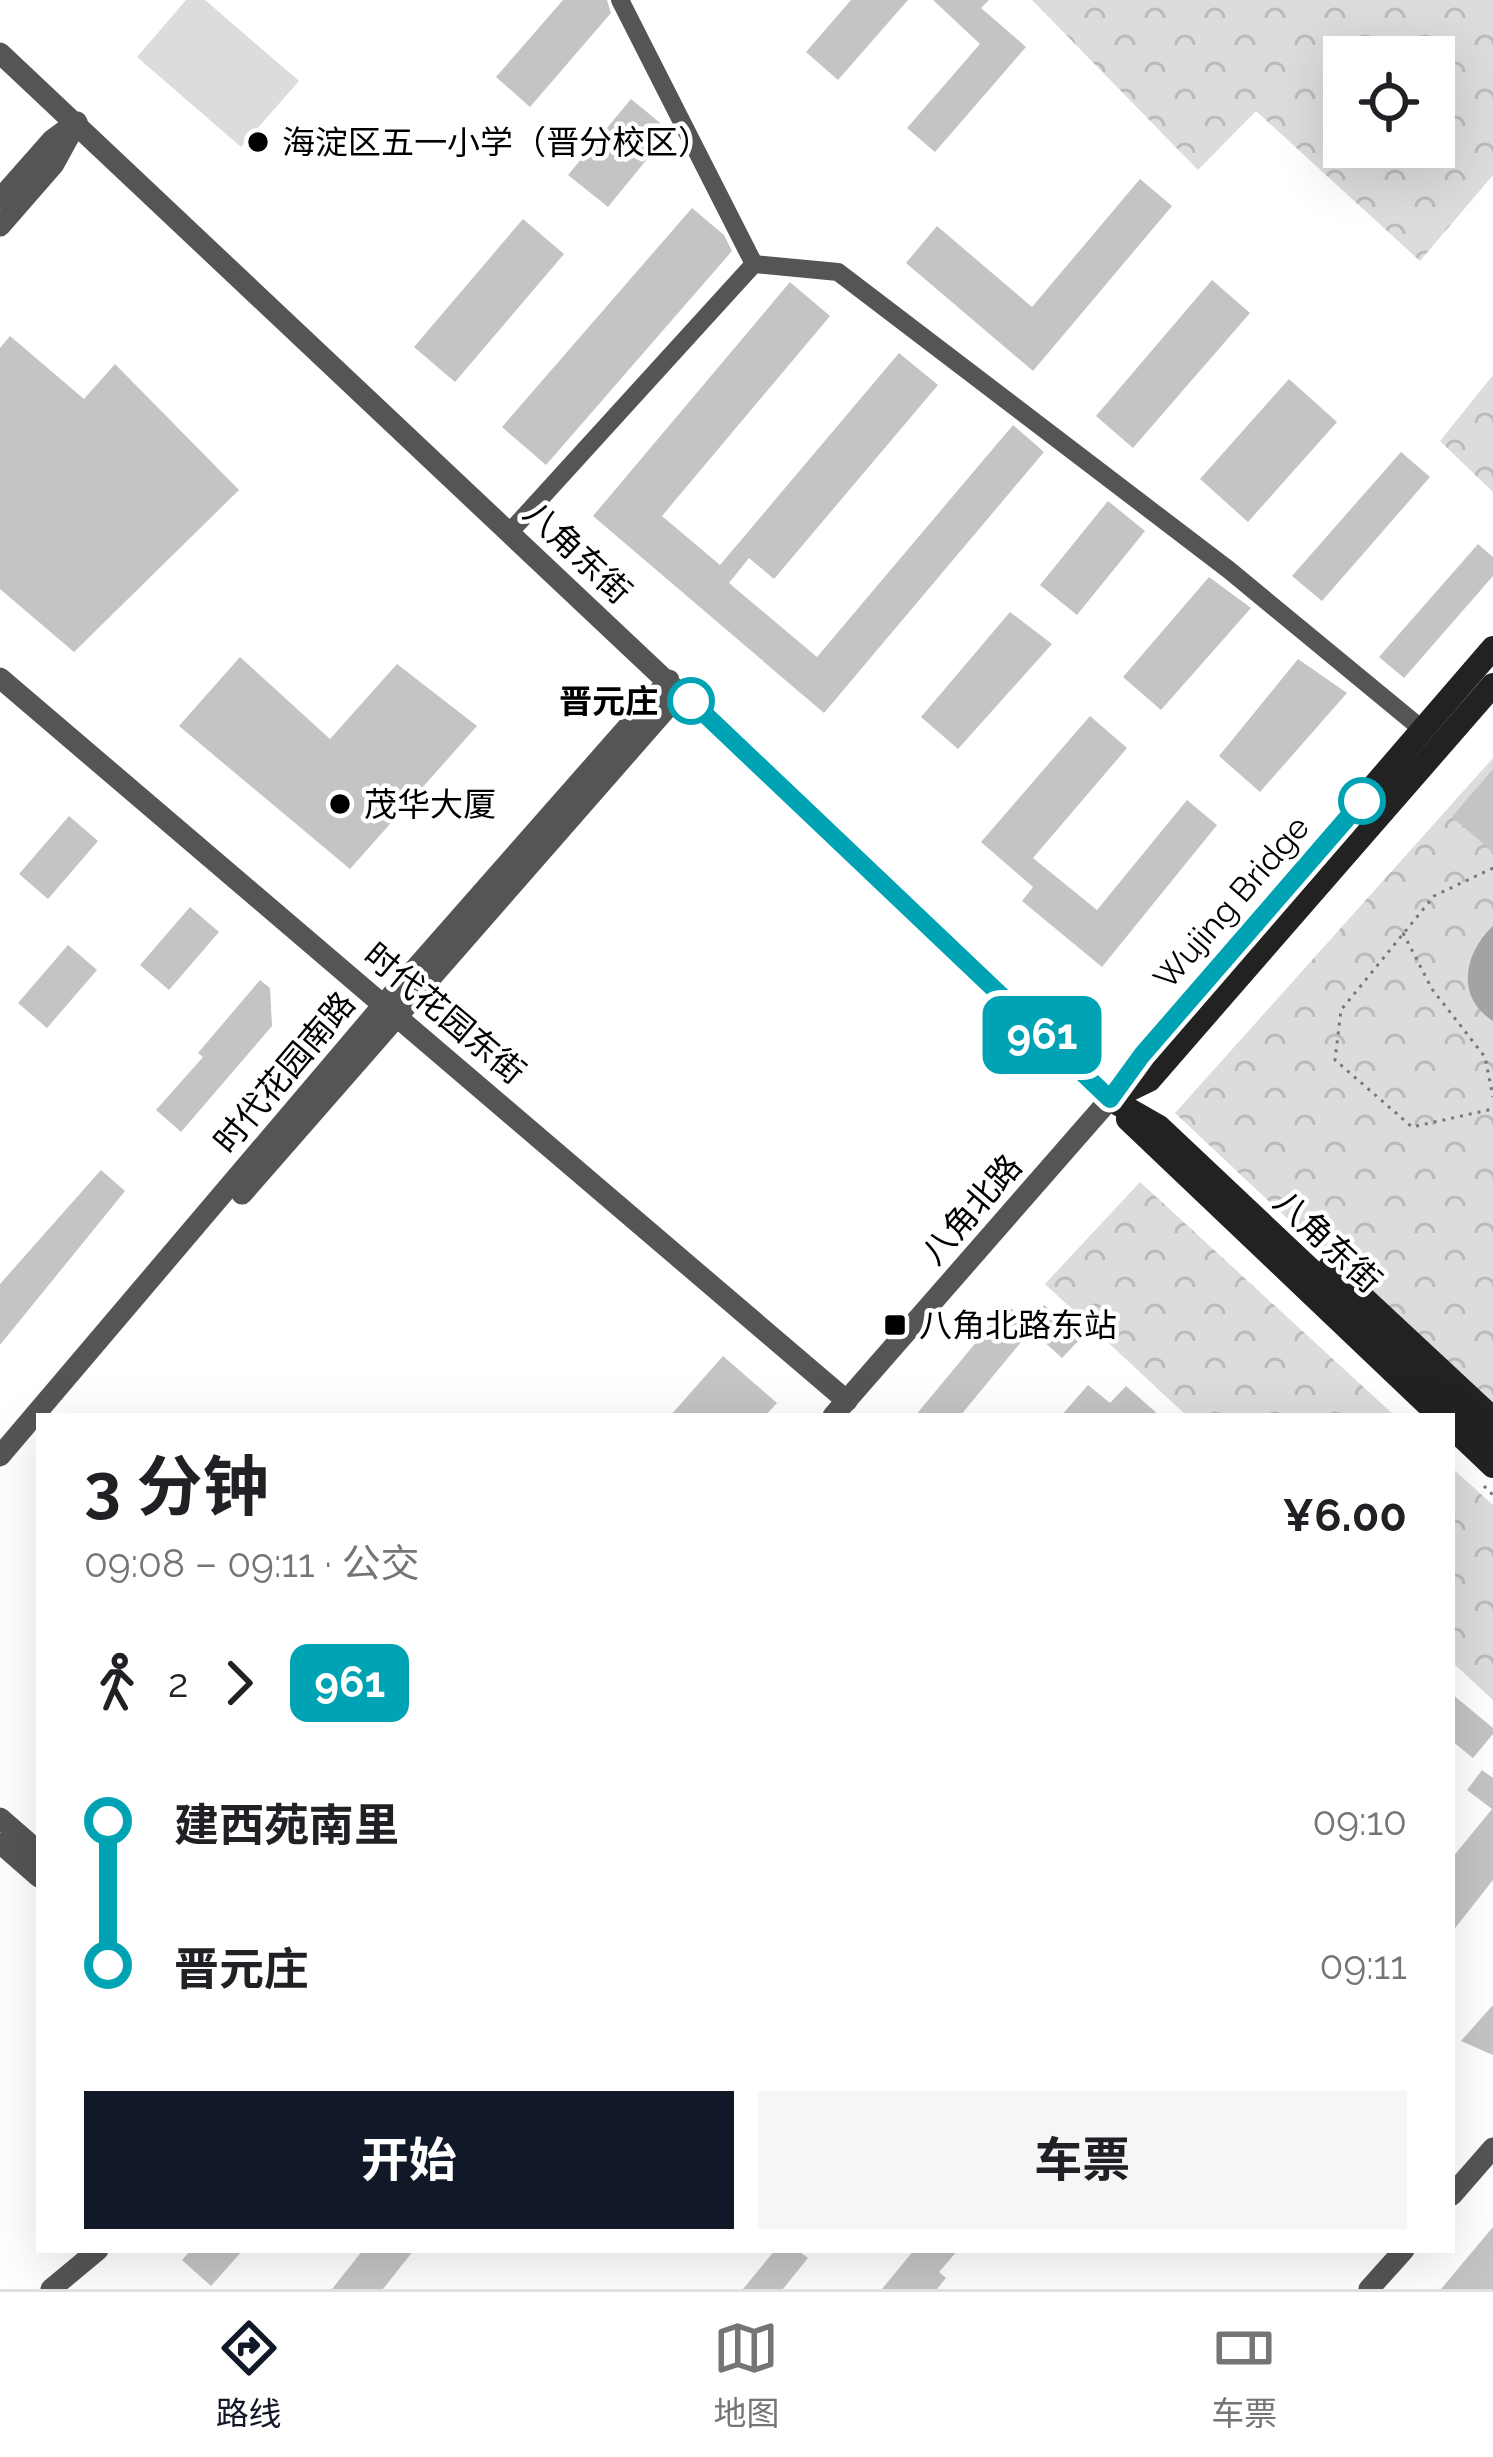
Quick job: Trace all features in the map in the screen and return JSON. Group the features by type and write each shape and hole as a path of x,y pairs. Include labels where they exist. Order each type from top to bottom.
{"main road":[{"name":"Wujing Bridge","path":"1110,1099 1142,1055 1493,648"},
{"name":"Wujing Bridge","path":"1110,1099 1149,1080 1493,685"},
{"name":"八角东街","path":"1110,1099 1160,1127 1493,1442"},
{"name":"八角东街","path":"1110,1099 1437,1413"},
{"path":"1244,1207 1360,1292 1493,1419"},
{"path":"1455,1430 1493,1466"}],"street":[{"path":"620,0 754,264"},
{"name":"八角东街","path":"0,53 1110,1099"},
{"path":"0,199 52,140 76,122"},
{"path":"0,226 54,164 76,122"},
{"path":"509,533 754,264"},
{"path":"754,264 838,272 1229,570 1423,730"},
{"name":"时代花园东街","path":"0,678 390,1011 840,1408"},
{"name":"时代花园南路","path":"38,1413 675,686"},
{"name":"时代花园南路","path":"52,1413 390,1011"},
{"name":"八角北路","path":"840,1408 1110,1099"},
{"name":"时代花园南路","path":"0,1456 36,1415"},
{"path":"0,1472 36,1431"},
{"path":"0,1818 36,1849"},
{"path":"0,1843 36,1874"},
{"path":"1455,2192 1493,2148"},
{"path":"51,2289 94,2253"},
{"path":"1369,2289 1400,2253"}],"path":[{"path":"1493,868 1434,896 1403,933 1340,1010 1335,1060 1412,1127 1493,1109"},
{"path":"1403,933 1432,989 1485,1057 1493,1097"}],"green space":[{"path":"186,0 205,0 299,81 241,147 137,57"},
{"path":"1032,0 1493,0 1493,175 1420,261 1256,111 1198,170"},
{"path":"1493,375 1493,492 1440,441"},
{"path":"1493,758 1493,1412 1175,1113"},
{"path":"1140,1182 1392,1413 1184,1413 1045,1284"},
{"path":"1455,1471 1493,1505 1493,1700 1455,1665"}],"shaded area":[{"path":"1493,926 1493,1021 1473,1000 1468,975 1475,949"}],"building":[{"path":"563,0 607,0 611,13 530,107 496,77"},
{"path":"851,0 908,0 838,80 806,52"},
{"path":"933,0 989,0 981,8 1026,47 935,152 907,128 980,44"},
{"path":"631,99 670,131 608,207 568,175"},
{"path":"1140,179 1172,206 1033,371 906,263 937,226 1032,307"},
{"path":"692,208 724,235 732,251 546,465 502,427"},
{"path":"523,219 564,254 455,382 414,347"},
{"path":"1212,280 1250,313 1133,448 1096,416"},
{"path":"790,282 830,316 662,516 720,565 899,353 938,385 774,579 749,558 729,583 817,657 1013,425 1044,452 824,713 593,516"},
{"path":"10,336 84,399 115,364 239,490 74,652 0,589 0,348"},
{"path":"1289,379 1337,422 1248,522 1200,479"},
{"path":"1401,452 1430,477 1322,601 1292,576"},
{"path":"1108,501 1145,531 1077,615 1040,585"},
{"path":"1478,544 1493,557 1493,576 1404,678 1379,657"},
{"path":"1209,577 1251,608 1161,710 1123,677"},
{"path":"1010,612 1052,644 958,749 921,717"},
{"name":"茂华大厦","path":"240,657 330,739 397,664 477,726 350,869 179,726"},
{"path":"1298,659 1347,693 1260,792 1219,756"},
{"path":"1090,716 1127,748 1033,858 1097,910 1187,800 1217,825 1102,967 1022,901 1033,887 981,842"},
{"path":"1493,769 1493,852 1452,817"},
{"path":"69,816 98,841 48,899 19,874"},
{"path":"190,907 219,932 169,990 140,965"},
{"path":"68,945 97,970 47,1028 18,1003"},
{"path":"260,980 270,988 272,1026 181,1132 156,1110"},
{"path":"101,1170 125,1191 0,1345 0,1284"},
{"path":"1007,1305 1028,1322 1044,1305 1081,1338 1062,1358 1031,1330 962,1413 917,1413"},
{"path":"723,1356 777,1403 768,1413 673,1413"},
{"path":"1088,1385 1110,1403 1126,1386 1157,1413 1064,1413"},
{"path":"1455,1696 1493,1728 1473,1758 1455,1743"},
{"path":"1482,1770 1493,1778 1493,1880 1455,1928 1455,1854 1492,1809 1467,1790"},
{"path":"1493,2005 1493,2055 1461,2041"},
{"path":"1493,2227 1493,2289 1441,2289"},
{"path":"188,2253 240,2253 211,2286 182,2260"},
{"path":"361,2253 412,2253 383,2289 332,2289"},
{"path":"773,2253 801,2253 808,2258 783,2289 743,2289"},
{"path":"912,2253 955,2253 939,2272 946,2278 937,2289 882,2289"}],"bus line":[{"name":"961","path":"691,701 1110,1099 1142,1055 1362,801"}],"place":[{"name":"海淀区五一小学（晋分校区）","path":"258,142"},
{"name":"晋元庄","path":"691,701"},
{"name":"茂华大厦","path":"340,804"},
{"name":"八角北路东站","path":"895,1325"}]}
